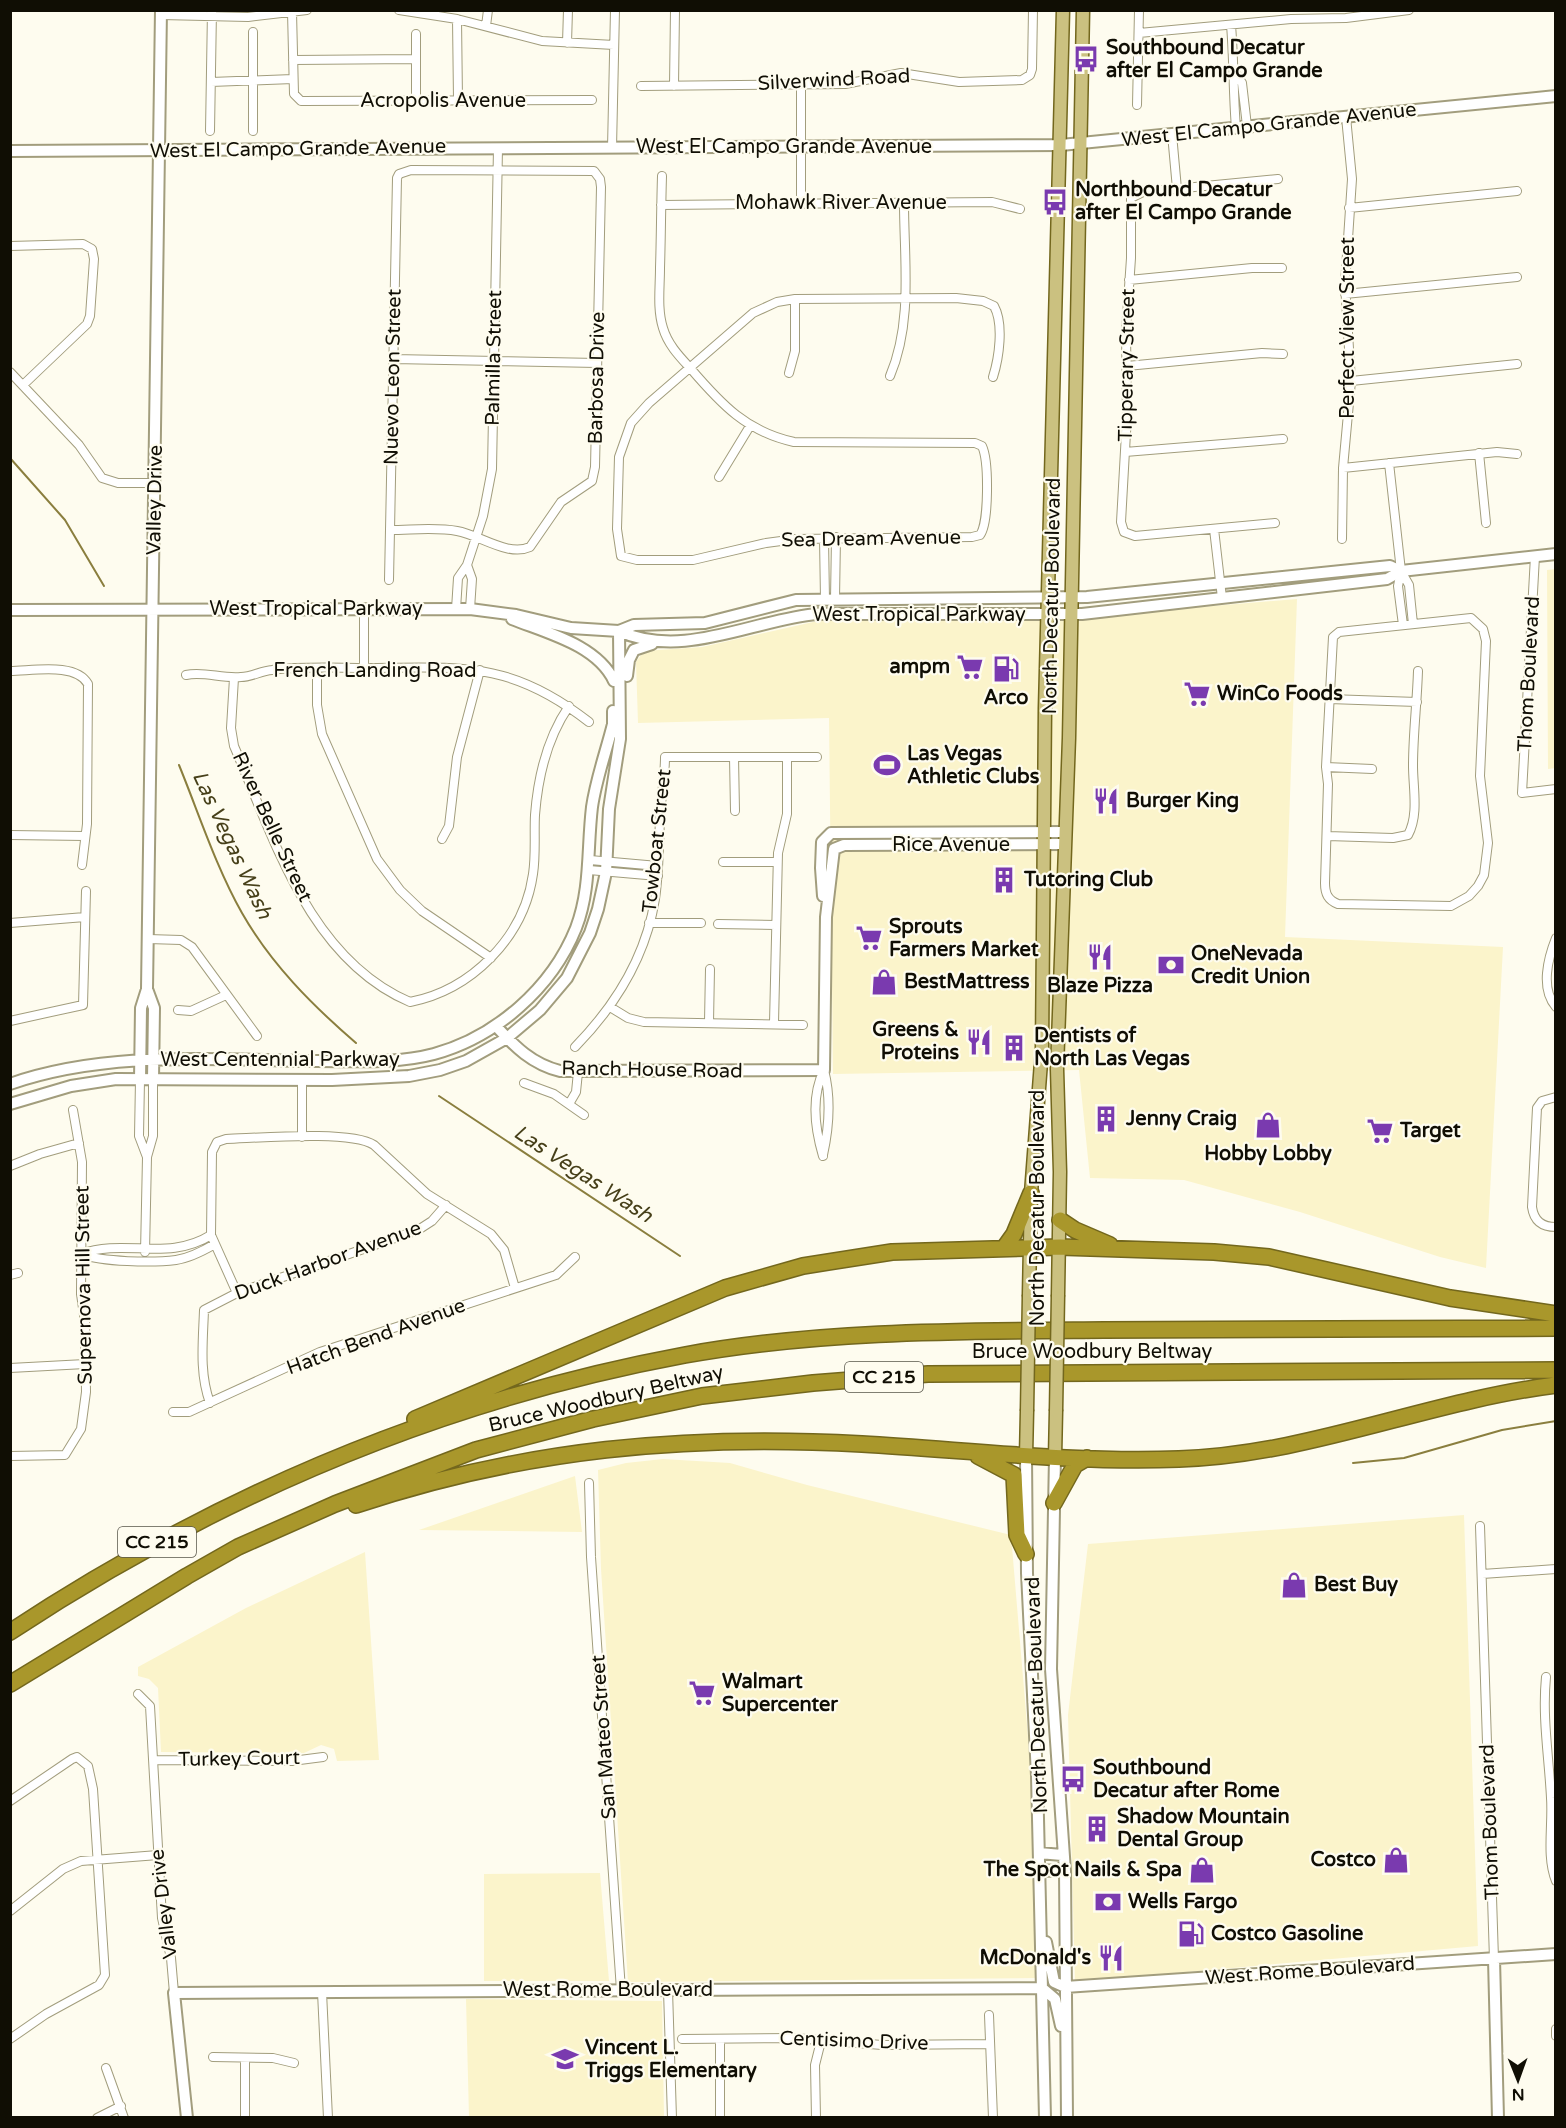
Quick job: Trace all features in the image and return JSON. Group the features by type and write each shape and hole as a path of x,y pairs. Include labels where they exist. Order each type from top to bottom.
{"highway":[{"path":"1004,1248 1014,1234 1031,1193"},
{"path":"1060,1220 1079,1232 1115,1248"},
{"path":"312,1468 457,1400 725,1288 783,1271 846,1258 914,1251 1031,1247 1196,1250 1269,1257 1450,1298 1556,1314"},
{"name":"Bruce Woodbury Beltway","path":"10,1632 135,1554 222,1508 312,1468 450,1416 568,1381 687,1355 815,1339 924,1331 1556,1328"},
{"name":"Bruce Woodbury Beltway","path":"10,1684 107,1623 238,1547 389,1481 476,1450 593,1419 702,1396 813,1383 928,1374 1556,1370"},
{"path":"238,1547 358,1504 445,1479 507,1464 588,1450 674,1442 746,1440 861,1444 1026,1456 1181,1459 1252,1452 1298,1444 1460,1401 1556,1385"},
{"path":"970,1452 1014,1475 1017,1482 1017,1535 1026,1554"},
{"path":"1054,1503 1075,1465 1087,1458"}],"main road":[{"name":"North Decatur Boulevard","path":"1045,2118 1039,1853 1026,1554 1026,1456 1031,1193 1041,1069 1063,10"},
{"name":"North Decatur Boulevard","path":"1066,2118 1065,1871 1062,1855 1052,1669 1060,1247 1057,1069 1071,614 1083,10"},
{"name":"Valley Drive","path":"140,1080 141,1008 147,989 148,939 161,13"},
{"name":"West El Campo Grande Avenue","path":"10,151 1061,144 1556,96"},
{"name":"West Tropical Parkway","path":"10,610 470,609 487,610 571,628 619,631 638,639 688,641 718,637 773,620 831,614 1071,614 1387,579 1401,572 1556,554"},
{"name":"West Tropical Parkway","path":"619,631 634,625 705,623 772,604 830,599 1050,598 1390,566 1401,572"},
{"path":"1282,591 1291,583 1319,573"},
{"path":"487,610 555,636 584,651 604,664 614,681"},
{"name":"West Centennial Parkway","path":"10,1084 65,1068 140,1061 403,1061 459,1045 496,1026 528,998 565,952 583,905 589,865 592,807 613,724 614,642 619,631"},
{"name":"West Centennial Parkway","path":"10,1104 71,1086 116,1079 382,1078 440,1070 473,1057 507,1038 554,996 579,959 598,909 606,867 609,809 620,739 619,631"},
{"path":"617,766 624,742 627,668 632,653 643,645 688,641"},
{"path":"824,1070 826,917 820,868 822,842 828,835 839,832 842,836 896,845"},
{"name":"Rice Avenue","path":"839,832 953,839 1065,838"},
{"name":"Rice Avenue","path":"826,917 831,853 837,847 896,845 953,839"},
{"name":"Valley Drive","path":"147,989 154,1008 153,1080"},
{"name":"Ranch House Road","path":"496,1026 525,1055 539,1064 560,1071 824,1070"},
{"path":"1039,1853 1062,1855"},
{"path":"1039,1870 1065,1871"},
{"path":"1041,1921 1054,1982 1065,1987"},
{"name":"West Rome Boulevard","path":"1065,1987 1556,1954"},
{"name":"Thom Boulevard","path":"1494,1959 1498,2118"},
{"path":"1042,1988 1054,1999 1065,2042"},
{"name":"West Rome Boulevard","path":"174,1993 1042,1988"},
{"name":"Valley Drive","path":"174,1993 187,2118"}],"street":[{"path":"161,13 307,10"},
{"path":"399,10 457,19 527,38 614,45"},
{"path":"486,26 488,10"},
{"path":"567,43 568,10"},
{"path":"612,147 615,10"},
{"path":"674,86 675,10"},
{"name":"Silverwind Road","path":"641,86 845,84 901,73 959,82 1015,82 1027,79 1032,69 1033,10"},
{"path":"1137,105 1139,10"},
{"path":"1139,33 1408,10"},
{"path":"211,82 293,79 292,12"},
{"path":"210,130 212,13"},
{"path":"457,19 458,100"},
{"path":"1231,25 1235,72 1232,84 1234,104 1242,127"},
{"path":"253,32 253,131"},
{"path":"416,34 416,101"},
{"path":"292,60 416,59"},
{"path":"1235,72 1242,83 1244,103 1242,127"},
{"name":"Acropolis Avenue","path":"293,79 295,97 308,102 592,100"},
{"path":"801,85 801,204"},
{"path":"1234,104 1244,103"},
{"name":"Perfect View Street","path":"1342,539 1343,468 1351,381 1345,294 1351,170 1346,117"},
{"path":"1172,134 1176,189 1278,179"},
{"name":"Palmilla Street","path":"456,609 459,574 467,565 491,484 498,148"},
{"name":"Nuevo Leon Street","path":"389,580 396,183 399,174 411,170 498,170"},
{"name":"Barbosa Drive","path":"475,536 517,550 530,547 561,502 592,481 594,476 600,179 594,171 498,170"},
{"path":"662,176 660,305 662,326 671,345 721,404 750,426 719,477"},
{"name":"Tipperary Street","path":"1176,189 1143,192 1131,198 1125,452 1121,522 1124,532 1135,536 1214,529"},
{"path":"1349,208 1516,191"},
{"name":"Mohawk River Avenue","path":"661,205 992,202 1020,209"},
{"path":"890,376 903,339 904,203"},
{"path":"10,246 87,245 92,249 94,259 91,307 87,324 23,385"},
{"path":"1130,280 1252,268 1282,268"},
{"path":"1345,294 1517,277"},
{"path":"690,368 753,313 777,302 795,299 956,298 992,303 998,320 997,361 993,377"},
{"path":"789,373 795,351 795,299"},
{"path":"1127,366 1252,354 1283,354"},
{"path":"393,359 597,363"},
{"path":"1351,381 1517,363"},
{"name":"Sea Dream Avenue","path":"690,368 639,413 624,439 618,476 618,543 621,556 637,560 693,560 766,543 836,537 980,536 984,530 986,459 982,446 975,443 806,444 771,436 750,426"},
{"path":"10,372 79,445 102,478 118,483 155,483"},
{"path":"1125,452 1283,439"},
{"path":"1343,468 1479,453 1518,454"},
{"path":"1479,453 1486,523"},
{"path":"1389,463 1401,572 1398,586 1403,625"},
{"path":"1222,598 1214,529 1275,523"},
{"path":"390,530 451,530 475,536"},
{"path":"830,599 836,562 836,537"},
{"path":"824,538 824,562 831,614"},
{"name":"Thom Boulevard","path":"1535,556 1522,793 1556,789"},
{"path":"824,562 836,562"},
{"name":"Palmilla Street","path":"467,565 471,574 470,609"},
{"path":"1401,572 1409,585 1413,624"},
{"path":"458,583 471,584"},
{"path":"1400,605 1411,604"},
{"path":"364,608 364,668"},
{"path":"1471,618 1479,623 1486,641 1480,776 1488,843 1484,875 1469,896 1451,906 1438,908 1338,904 1328,898 1325,883 1327,836 1329,784 1326,767 1333,637 1339,632 1471,618"},
{"path":"317,668 317,705 321,734 377,859 400,890 422,911 491,958 517,921 526,898 532,876 537,800 544,764 552,735 568,706"},
{"name":"French Landing Road","path":"186,675 196,673 234,678 269,670 317,668 480,670 530,683 589,722"},
{"path":"10,670 70,671 81,675 89,691 86,836 82,865"},
{"path":"442,839 449,826 458,758 480,670"},
{"path":"1327,836 1393,838 1408,835 1412,824 1415,791 1413,765 1418,671"},
{"name":"River Belle Street","path":"234,678 231,728 234,746 292,880 318,923 338,948 378,984 410,1002 451,988 491,958"},
{"path":"1329,699 1417,702"},
{"name":"Towboat Street","path":"575,1047 610,1007 631,971 649,923 658,876 665,757 734,757"},
{"path":"735,811 734,757 817,757"},
{"path":"774,1023 777,862 787,814 787,758"},
{"path":"1326,767 1372,769"},
{"path":"10,835 86,836"},
{"path":"723,862 777,862"},
{"path":"589,865 658,876"},
{"path":"606,867 658,866"},
{"path":"10,1021 83,1005 86,891"},
{"path":"10,923 85,917"},
{"path":"649,923 701,923"},
{"path":"718,924 776,925"},
{"path":"1556,938 1547,974 1549,999 1556,1007"},
{"path":"148,939 181,940 192,947 257,1036"},
{"path":"709,1022 710,969"},
{"path":"178,1010 191,1011 226,995"},
{"path":"610,1007 619,1014 637,1021 803,1024"},
{"path":"824,1070 827,1084 827,1134 823,1156 816,1135 817,1084 824,1070"},
{"path":"569,1104 576,1092 578,1072"},
{"name":"Valley Drive","path":"140,1080 139,1136 147,1157"},
{"name":"Valley Drive","path":"144,1260 147,1157 153,1136 153,1080"},
{"path":"302,1080 303,1137"},
{"path":"524,1083 545,1089 584,1115"},
{"path":"1556,1097 1542,1101 1537,1108 1532,1207 1536,1221 1542,1226 1556,1227"},
{"name":"Supernova Hill Street","path":"10,1456 65,1455 81,1429 86,1392 81,1254 82,1162 73,1110"},
{"path":"237,1293 211,1234 212,1152 217,1143 226,1139 303,1137 365,1139 427,1194 491,1234 504,1250 515,1288"},
{"path":"10,1166 40,1154 80,1143"},
{"name":"Duck Harbor Avenue","path":"210,1402 203,1379 204,1310 237,1293 418,1230 432,1221 446,1205"},
{"path":"81,1254 95,1249 178,1248 211,1234"},
{"path":"81,1254 96,1259 175,1260 215,1244"},
{"name":"Hatch Bend Avenue","path":"173,1412 189,1412 320,1353 556,1275 575,1257"},
{"path":"10,1368 85,1364"},
{"name":"San Mateo Street","path":"589,1483 591,1557 621,1990"},
{"name":"Thom Boulevard","path":"1480,1526 1494,1959"},
{"path":"1482,1574 1556,1569"},
{"path":"1546,1677 1544,1722 1553,1790 1552,1864 1556,1881"},
{"name":"Valley Drive","path":"138,1694 150,1706 162,1918 171,1958 174,1993"},
{"path":"10,1801 66,1762 77,1757 86,1761 91,1775 105,1968 103,1980 99,1985 46,2014 11,2038"},
{"name":"Turkey Court","path":"154,1760 292,1761 323,1757"},
{"path":"10,1911 63,1869 81,1860 158,1855"},
{"path":"668,1990 672,2118"},
{"path":"322,1992 328,2118"},
{"path":"989,2015 993,2118"},
{"path":"1556,2029 1556,2036"},
{"name":"Centisimo Drive","path":"682,2039 794,2038 870,2045 990,2044"},
{"path":"720,2039 720,2118"},
{"path":"816,2118 815,2065 820,2041"},
{"path":"213,2057 273,2058 294,2063"},
{"path":"245,2058 245,2118"},
{"path":"106,2067 124,2118"},
{"path":"97,2118 121,2106"}],"shaded area":[{"path":"1555,569 1556,768 1548,769 1547,570"},
{"path":"1297,599 1285,937 1503,947 1486,1268 1440,1257 1300,1212 1184,1180 1090,1178 1079,1070 833,1074 829,718 638,723 636,662 644,651 702,647 822,620 1045,620"},
{"path":"663,1459 730,1463 807,1485 1011,1535 1032,1784 1037,1978 628,1982 601,1569 598,1470 626,1463"},
{"path":"575,1476 582,1532 419,1530"},
{"path":"1464,1515 1478,1946 1075,1982 1068,1715 1088,1544"},
{"path":"365,1552 379,1760 337,1761 334,1749 321,1745 304,1753 161,1752 158,1688 149,1679 138,1676 138,1667 246,1608"},
{"path":"600,1873 609,1981 484,1981 484,1874"},
{"name":"Vincent L. Triggs Elementary","path":"466,1999 662,2001 664,2117 469,2117"}],"waterway":[{"name":"Las Vegas Wash","path":"10,458 65,520 104,586"},
{"name":"Las Vegas Wash","path":"179,765 224,877 253,932 293,983 356,1043"},
{"name":"Las Vegas Wash","path":"439,1096 680,1256"},
{"name":"Las Vegas Wash","path":"1353,1463 1404,1458 1502,1430 1556,1421"}],"place":[{"name":"Southbound Decatur after El Campo Grande","path":"1086,59"},
{"name":"Northbound Decatur after El Campo Grande","path":"1055,202"},
{"name":"ampm","path":"970,667"},
{"name":"Arco","path":"1006,669"},
{"name":"WinCo Foods","path":"1197,694"},
{"name":"Las Vegas Athletic Clubs","path":"887,765"},
{"name":"Burger King","path":"1106,801"},
{"name":"Tutoring Club","path":"1004,880"},
{"name":"Sprouts Farmers Market","path":"869,938"},
{"name":"Blaze Pizza","path":"1100,957"},
{"name":"OneNevada Credit Union","path":"1171,965"},
{"name":"BestMattress","path":"884,982"},
{"name":"Greens & Proteins","path":"979,1042"},
{"name":"Dentists of North Las Vegas","path":"1014,1048"},
{"name":"Jenny Craig","path":"1106,1119"},
{"name":"Hobby Lobby","path":"1268,1125"},
{"name":"Target","path":"1380,1131"},
{"name":"Best Buy","path":"1294,1585"},
{"name":"Walmart Supercenter","path":"702,1693"},
{"name":"Southbound Decatur after Rome","path":"1073,1779"},
{"name":"Shadow Mountain Dental Group","path":"1097,1829"},
{"name":"Costco","path":"1396,1860"},
{"name":"The Spot Nails & Spa","path":"1202,1870"},
{"name":"Wells Fargo","path":"1108,1902"},
{"name":"Costco Gasoline","path":"1191,1934"},
{"name":"McDonald's","path":"1111,1958"},
{"name":"Vincent L. Triggs Elementary","path":"565,2059"}]}
